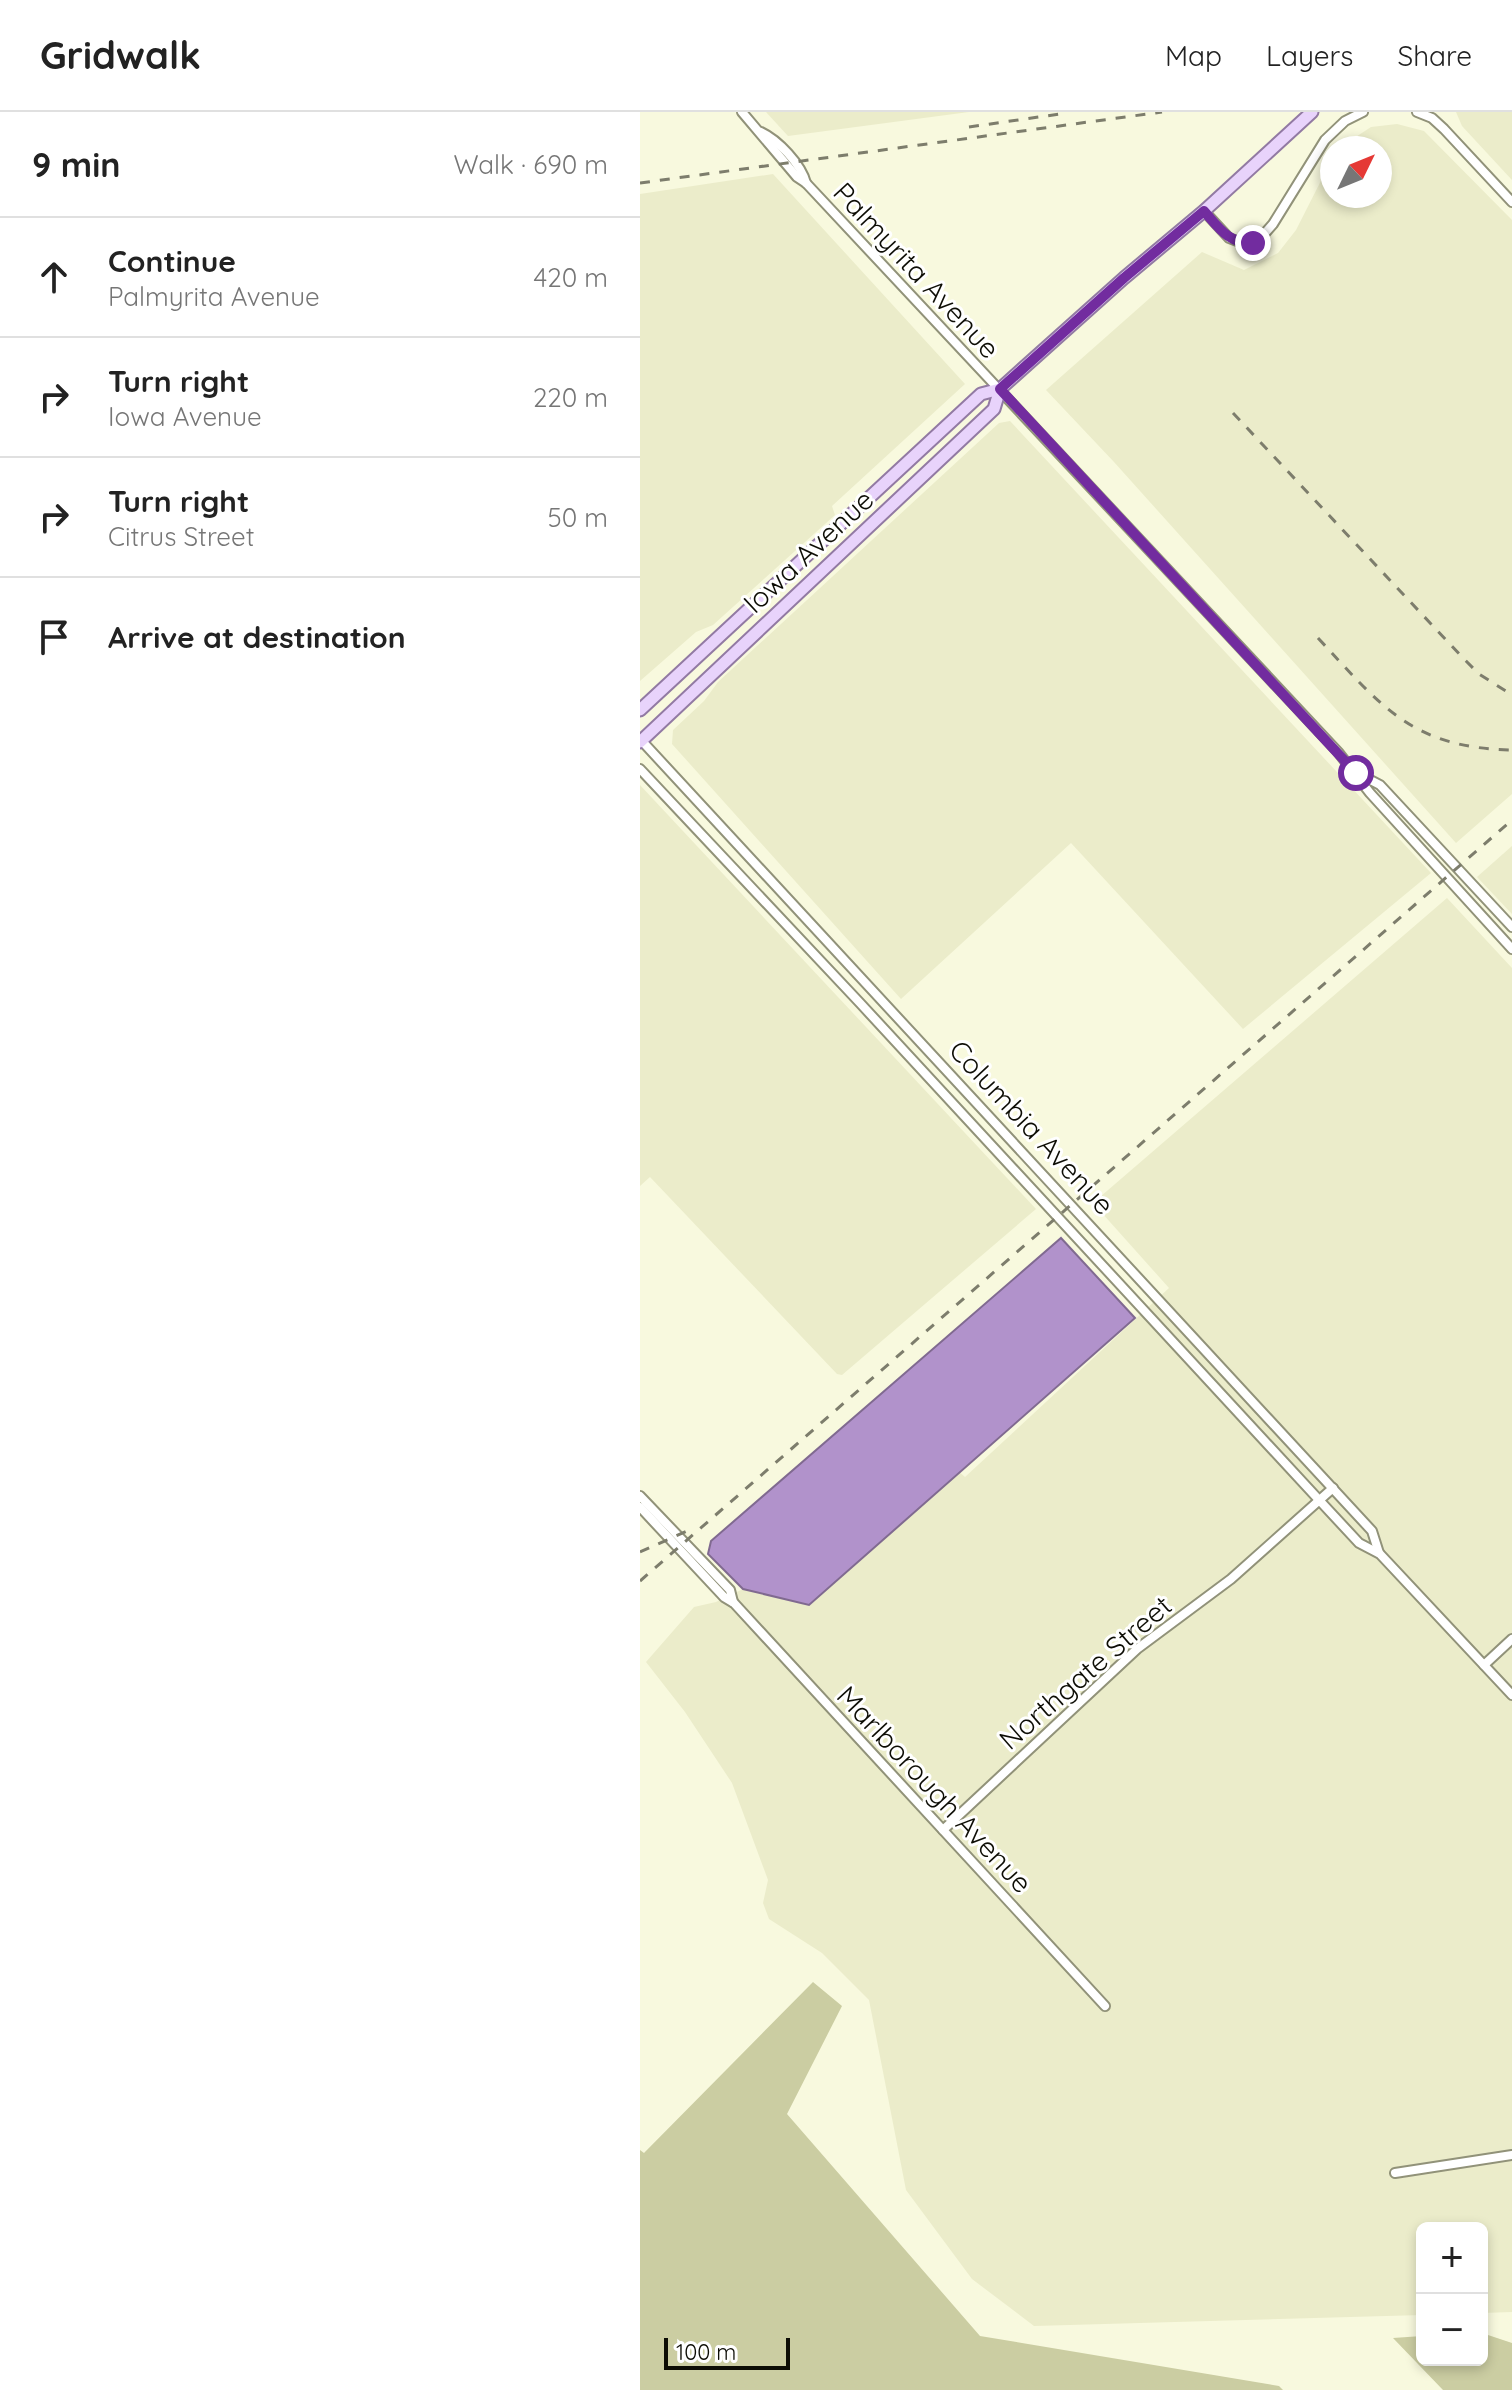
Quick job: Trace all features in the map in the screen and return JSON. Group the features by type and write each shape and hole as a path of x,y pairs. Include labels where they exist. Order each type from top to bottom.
{"main road":[{"name":"Iowa Avenue","path":"640,710 981,394 1000,389 1312,112"},
{"name":"Iowa Avenue","path":"640,740 994,409 1000,389"}],"street":[{"name":"Palmyrita Avenue","path":"742,112 760,132 765,143 1000,389 1356,773 1370,793 1512,949"},
{"path":"1204,211 1229,238 1242,243 1258,241 1273,224 1325,140 1345,121 1363,112"},
{"path":"1417,112 1432,118 1444,129 1512,202"},
{"name":"Columbia Avenue","path":"640,740 1333,1488 1372,1531 1380,1554"},
{"name":"Columbia Avenue","path":"640,769 1359,1543 1380,1554 1512,1695"},
{"name":"Palmyrita Avenue","path":"1356,773 1380,785 1512,927"},
{"path":"775,913 790,900"},
{"path":"808,949 823,935"},
{"path":"956,1106 969,1094"},
{"path":"1217,1389 1229,1377"},
{"name":"Northgate Street","path":"943,1830 1153,1635 1224,1585 1333,1488"},
{"name":"Marlborough Avenue","path":"640,1496 730,1590 734,1603"},
{"name":"Marlborough Avenue","path":"640,1507 724,1597 734,1603 1105,2006"},
{"path":"1484,1665 1512,1639"},
{"path":"1395,2173 1512,2155"}],"shaded area":[{"path":"766,112 969,112 788,136"},
{"path":"1456,112 1512,112 1512,180 1462,126"},
{"path":"1397,124 1424,131 1512,220 1512,794 1456,843 1046,390 1202,252 1244,270 1278,253 1296,230 1320,183 1320,208 1392,208 1392,136 1357,136 1371,127"},
{"path":"773,174 965,384 832,506 835,515 713,625 696,632 640,681 640,194"},
{"path":"1010,421 1431,873 1243,1029 1071,843 901,999 672,744 673,730 704,701 718,682 999,423"},
{"path":"640,785 1036,1209 842,1375 837,1374 650,1177 640,1186"},
{"path":"1512,846 1512,914 1477,877"},
{"path":"1447,898 1512,968 1512,2312 1488,2313 1488,2222 1416,2222 1416,2315 1034,2326 972,2279 906,2190 869,2000 822,1953 769,1919 763,1903 768,1880 732,1783 685,1712 646,1662 694,1607 716,1602 743,1589 810,1605 957,1470 965,1477 1169,1288 1093,1203"},
{"path":"1061,1238 1135,1318 809,1605 743,1589 708,1554 711,1541"},
{"path":"813,1982 842,2006 787,2114 980,2336 1279,2386 1283,2390 640,2390 640,2150 644,2153"},
{"path":"1488,2335 1512,2343 1512,2390 1443,2390 1420,2366 1488,2366"},
{"path":"1416,2336 1416,2362 1393,2338"}],"railway":[{"path":"640,183 1162,112"},
{"path":"969,127 1060,114"},
{"path":"1233,413 1463,658 1479,674 1512,695"},
{"path":"1318,638 1381,703 1424,732 1448,741 1512,750"},
{"path":"640,1581 1512,820"},
{"path":"640,1552 687,1531"}],"route":[{"path":"1253,243 1229,238 1204,211 1000,389 1356,773"}]}
